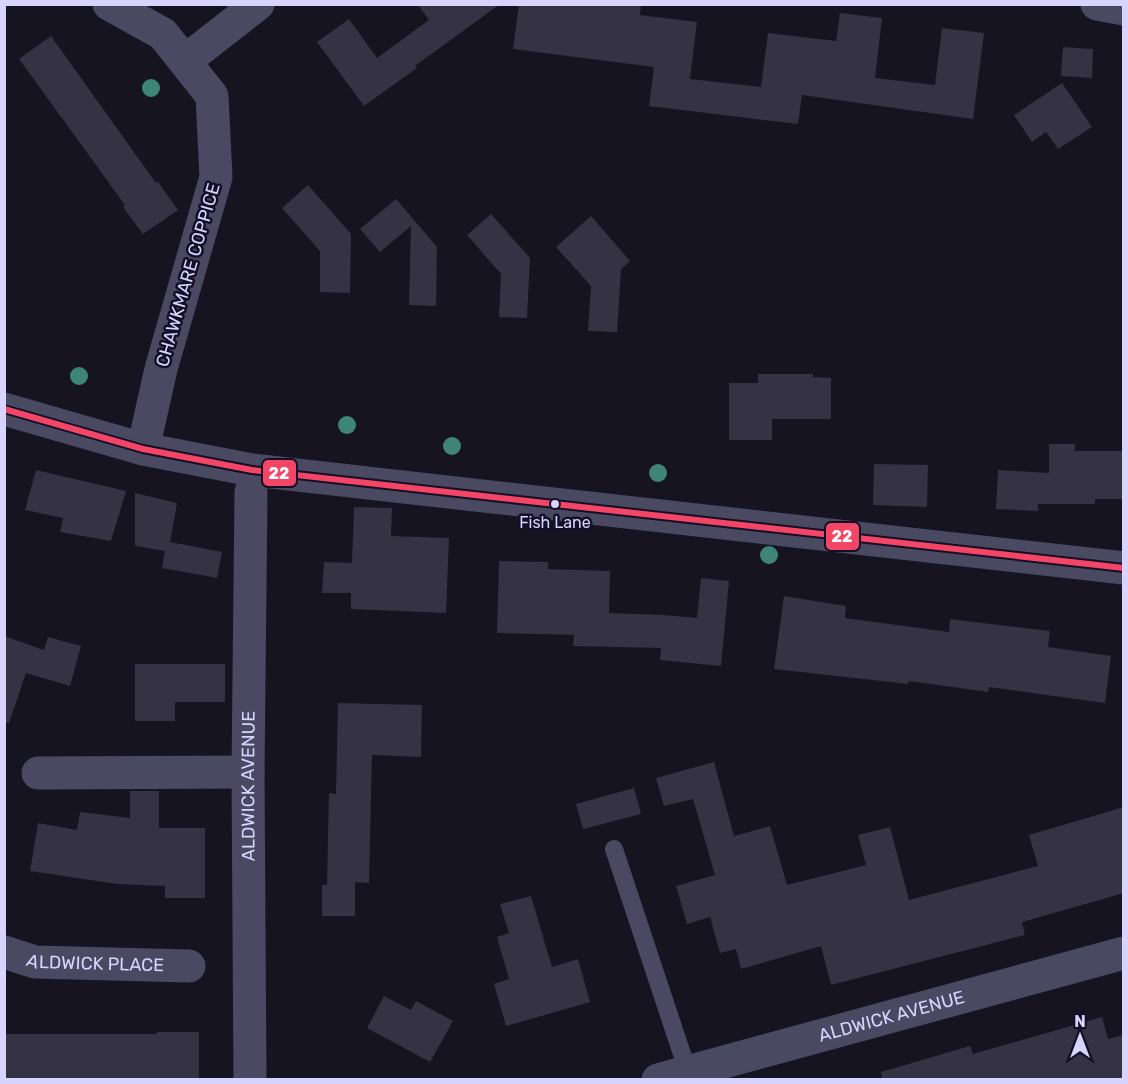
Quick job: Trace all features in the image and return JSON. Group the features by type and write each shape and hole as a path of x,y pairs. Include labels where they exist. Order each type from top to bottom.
{"street":[{"name":"CHAWKMARE COPPICE","path":"109,4 163,34 212,96 216,177 161,369 143,449"},
{"path":"185,61 258,4"},
{"path":"1097,4 1124,9"},
{"path":"4,409 143,449 252,470 1124,568"},
{"name":"ALDWICK AVENUE","path":"250,1080 248,772 251,492"},
{"path":"38,772 248,772"},
{"name":"ALDWICK PLACE","path":"4,952 35,962 189,966"},
{"name":"ALDWICK AVENUE","path":"673,1076 1124,953"}],"lane":[{"path":"614,849 673,1076"}],"building":[{"path":"417,4 500,4 364,106 317,42 349,19 377,58 429,20"},
{"path":"519,4 641,4 640,15 697,22 690,79 761,87 768,33 836,41 840,13 882,18 875,78 935,85 942,28 984,33 973,119 802,95 798,124 649,106 654,67 513,49"},
{"path":"51,36 156,183 158,182 178,210 143,234 123,207 125,205 19,59"},
{"path":"1063,47 1093,49 1092,78 1061,76"},
{"path":"1062,83 1092,127 1058,149 1046,132 1032,142 1014,115"},
{"path":"308,185 351,234 350,293 320,292 320,251 282,208"},
{"path":"396,199 437,247 436,306 409,305 411,226 380,252 360,229"},
{"path":"491,214 530,258 527,318 499,317 501,274 467,235"},
{"path":"591,216 630,261 621,269 617,332 588,331 591,286 556,247"},
{"path":"758,374 813,374 813,377 831,378 831,419 772,419 772,440 729,440 729,383 758,383"},
{"path":"1049,444 1075,444 1075,451 1124,451 1124,499 1095,499 1095,504 1038,504 1038,511 996,509 998,470 1049,473"},
{"path":"874,464 928,465 927,507 873,505"},
{"path":"36,470 126,491 111,541 60,532 63,518 25,510"},
{"path":"135,493 177,503 170,542 222,552 217,578 162,568 165,551 135,546"},
{"path":"354,507 392,508 391,536 449,538 446,613 351,609 351,593 322,593 324,562 352,563"},
{"path":"499,561 548,562 548,569 610,571 609,613 697,618 701,578 729,581 721,666 660,660 661,648 573,646 574,635 497,633"},
{"path":"784,596 846,606 845,618 949,632 950,619 1050,631 1048,647 1111,656 1105,703 989,687 988,692 909,681 908,684 774,669"},
{"path":"4,636 44,650 48,637 81,646 70,686 26,673 9,723 4,722"},
{"path":"135,664 225,664 225,702 175,702 175,721 135,721"},
{"path":"338,703 422,705 421,757 372,755 369,883 355,882 355,916 322,916 322,885 327,885 329,793 336,794"},
{"path":"714,762 734,836 770,826 787,885 866,865 858,835 890,827 909,900 1038,866 1029,835 1124,807 1124,893 1022,922 1025,935 831,985 821,946 741,969 736,949 720,953 710,917 687,924 676,886 715,875 693,799 664,806 656,778"},
{"path":"634,788 641,814 583,829 576,804"},
{"path":"130,791 159,791 159,828 205,828 205,898 165,898 165,886 117,884 30,871 38,823 77,830 80,812 130,818"},
{"path":"531,896 552,967 578,959 590,1002 506,1026 494,984 509,979 497,937 509,933 500,904"},
{"path":"384,996 411,1010 416,1001 453,1021 430,1062 367,1028"},
{"path":"1102,1017 1108,1039 1124,1035 1124,1080 882,1080 881,1072 970,1046 973,1054"},
{"path":"157,1032 199,1032 199,1080 4,1080 4,1034 157,1034"}],"transit line":[{"name":"22","path":"4,409 143,449 252,470 1124,568"}],"place":[{"name":"Fish Lane","path":"555,504"}]}
